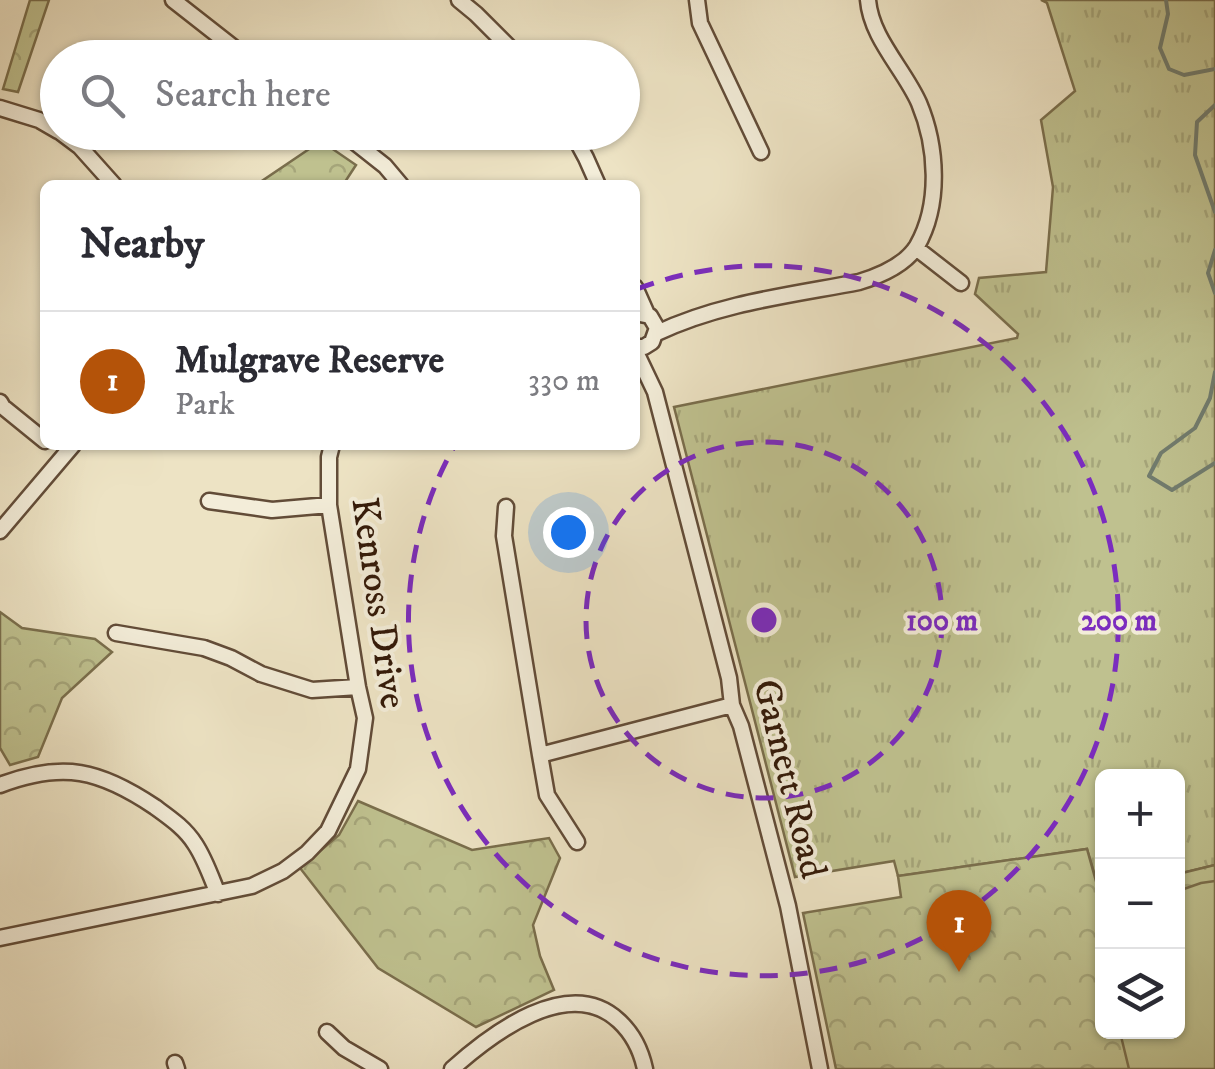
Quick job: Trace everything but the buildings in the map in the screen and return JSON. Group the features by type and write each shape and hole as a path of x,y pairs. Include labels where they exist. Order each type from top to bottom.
{"street":[{"path":"174,0 224,40"},
{"path":"459,0 503,40"},
{"path":"698,0 700,22 761,152"},
{"path":"640,347 644,347 649,324 859,282 894,267 916,248 932,196 930,148 918,102 875,27 868,0"},
{"path":"0,108 40,121"},
{"path":"83,150 110,180"},
{"path":"365,150 397,180"},
{"path":"582,150 596,180"},
{"path":"916,248 961,283"},
{"name":"Garnett Road","path":"640,300 649,324 655,392 730,678 732,706 741,726 788,906 820,1069"},
{"name":"Garnett Road","path":"640,359 655,392"},
{"path":"0,402 40,437"},
{"path":"0,531 68,450"},
{"name":"Kenross Drive","path":"0,938 252,886 282,872 328,831 358,769 365,718 329,505 331,450"},
{"path":"209,501 272,510 329,505"},
{"path":"506,507 504,536 547,795 577,842"},
{"path":"116,632 204,648 262,674 312,690 358,687"},
{"path":"540,755 732,706"},
{"path":"0,785 48,771 104,778 126,788 178,823 194,841 218,894"},
{"path":"452,1069 482,1042 544,1008 569,1003 596,1007 613,1015 628,1029 641,1051 645,1069"},
{"path":"327,1032 344,1048 380,1069"}],"green space":[{"path":"30,0 49,0 18,92 3,89"},
{"path":"1041,0 1215,0 1215,865 1185,872 1185,769 1095,769 1095,876 1087,849 898,876 894,861 795,877 674,407 1017,338 1018,334 975,294 979,278 1046,272 1053,187 1041,120 1075,91 1047,3"},
{"path":"308,150 334,150 356,165 346,180 263,180"},
{"path":"0,612 22,628 95,639 112,652 62,698 38,757 10,765 0,748"},
{"path":"358,801 472,850 549,838 560,858 533,925 554,990 476,1027 378,968 300,868 339,835"},
{"path":"1087,849 1095,878 1095,1039 1185,1039 1185,872 1215,865 1215,1069 836,1069 803,913 901,897 898,876"},
{"path":"1215,881 1215,1069 1129,1069 1122,1039 1185,1039 1185,889"}],"waterway":[{"path":"1166,0 1168,14 1160,48 1169,69 1184,75 1215,69"},
{"path":"1215,105 1197,122 1195,155 1215,212"},
{"path":"1215,250 1208,273 1215,293"},
{"path":"1215,372 1210,398 1195,428 1161,453 1149,476 1172,490 1215,463"}],"place":[{"name":"Mulgrave Reserve","path":"959,972"}]}
